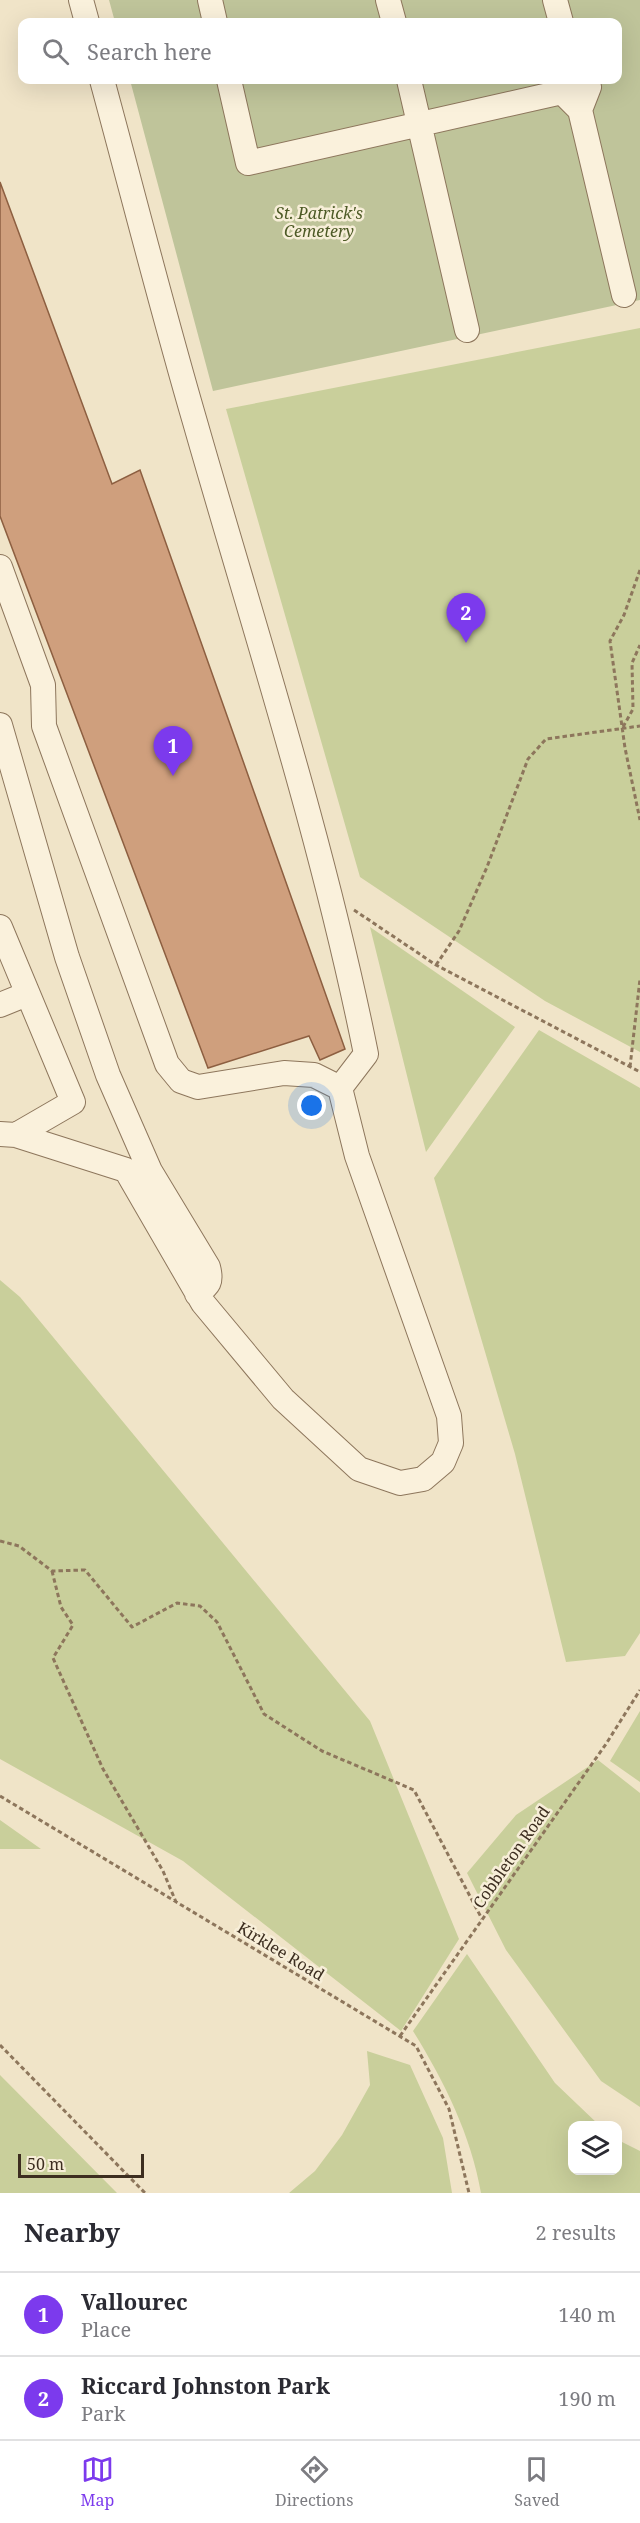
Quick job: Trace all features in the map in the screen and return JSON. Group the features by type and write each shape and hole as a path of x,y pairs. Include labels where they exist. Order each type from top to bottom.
{"lane":[{"path":"81,0 86,18"},
{"path":"210,0 214,18"},
{"path":"388,0 393,18"},
{"path":"555,0 560,18"},
{"path":"103,84 194,420 285,728 366,1054 340,1088"},
{"path":"229,84 248,164 420,125 565,86 580,110 624,296"},
{"path":"410,84 467,330"},
{"path":"580,110 589,87 586,84"},
{"path":"0,567 43,685 44,726 167,1064 181,1081 198,1087 284,1074 314,1075 340,1088 357,1156 449,1416 451,1443 443,1461 423,1479 400,1483 358,1468 283,1399 197,1294 126,1170 8,1135"},
{"path":"0,725 67,957 108,1075 150,1171 208,1267 211,1278 209,1285 197,1294"},
{"path":"0,927 73,1102 8,1135"},
{"path":"0,1005 27,994"}],"path":[{"path":"640,570 624,615 610,641 622,728 640,820"},
{"path":"622,728 633,709 632,663 640,645"},
{"path":"435,965 459,932 487,867 528,759 546,739 640,726"},
{"path":"327,893 435,965 640,1072"},
{"path":"630,1067 640,979"},
{"path":"0,1541 19,1546 52,1571 61,1606 73,1625 53,1658 104,1769 163,1871 176,1902"},
{"path":"52,1571 84,1570 132,1627 177,1603 200,1606 218,1622 264,1714 322,1751 414,1790 482,1919"},
{"name":"Cobbleton Road","path":"400,2037 606,1744 640,1690"},
{"name":"Kirklee Road","path":"0,1796 416,2046 448,2109 469,2193"},
{"path":"0,2045 145,2193"}],"green space":[{"name":"St. Patrick's Cemetery","path":"109,0 640,0 640,300 213,391 131,84 622,84 622,18 114,18"},
{"path":"640,328 640,1052 545,1001 360,877 226,409"},
{"path":"370,927 515,1027 426,1152"},
{"path":"539,1030 640,1088 640,1633 625,1656 566,1662 515,1454 434,1178"},
{"path":"0,1280 20,1297 370,1721 459,1939 401,2031 183,1861 0,1759"},
{"path":"640,1711 640,1782 610,1761"},
{"path":"598,1760 640,1793 640,2107 601,2081 506,1950 467,1873 516,1815"},
{"path":"0,1820 41,1849 0,1849"},
{"path":"467,1954 555,2083 595,2121 568,2121 568,2175 622,2175 622,2142 640,2151 640,2193 481,2193 471,2150 455,2109 413,2031"},
{"path":"367,2051 410,2065 443,2138 452,2193 289,2193 315,2171 342,2135 370,2085"},
{"path":"0,2075 117,2193 0,2193"}],"building":[{"path":"0,182 112,484 140,470 345,1049 320,1060 309,1036 208,1068 0,516"}],"place":[{"name":"Riccard Johnston Park","path":"466,643"},
{"name":"Vallourec","path":"173,776"}]}
